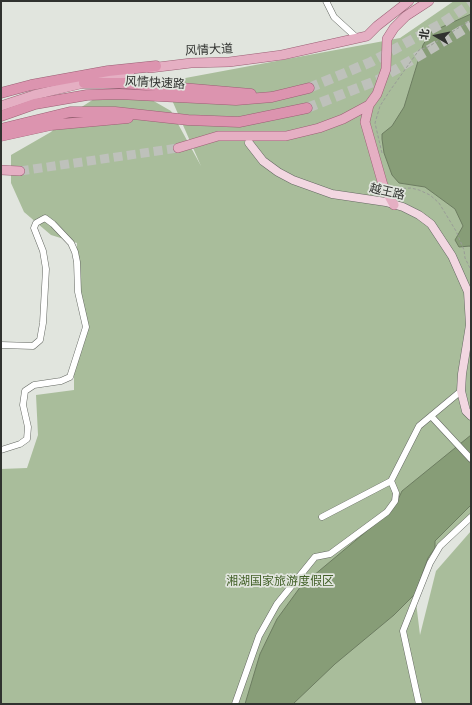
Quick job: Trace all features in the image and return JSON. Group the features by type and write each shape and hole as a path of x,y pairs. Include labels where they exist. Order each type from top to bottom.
{"highway":[{"path":"1,93 31,85 108,71 156,66"},
{"name":"风情快速路","path":"1,116 35,104 87,95 119,94 236,100 272,97 309,88 256,94 122,83 84,83"},
{"path":"1,129 70,112 115,112 239,122 307,108"},
{"path":"1,136 51,125 152,116"}],"main road":[{"path":"367,36 376,26 409,1"},
{"path":"343,119 369,105 377,94 386,69 386,39 406,16 428,1"},
{"name":"风情大道","path":"1,106 34,95 156,66 229,62 282,55 367,36"},
{"path":"367,36 386,39"},
{"path":"369,105 367,125 382,185 394,205"},
{"path":"178,148 218,136 286,136 319,128 357,114 367,125"},
{"name":"越王路","path":"249,143 263,161 278,172 293,180 332,194 394,205 419,215 431,224 452,256 468,292 470,325 462,374 461,391 469,414"},
{"path":"1,170 20,171"}],"street":[{"path":"326,1 334,17 357,38"},
{"path":"1,345 33,346 40,340 44,323 46,269 43,251 34,228 36,223 45,218 53,224 71,243 75,252 77,262 78,292 86,327 70,377 61,381 34,385 25,391 23,405 28,427 27,439 20,444 1,450"},
{"path":"322,518 391,481 419,426 461,391"},
{"path":"431,416 471,458"},
{"path":"235,704 259,636 277,604 315,557 330,554 387,512 395,501 396,493 391,481"},
{"path":"419,704 403,631 430,563 440,546 471,517"}],"path":[{"path":"382,154 375,123 380,106 389,92 419,50 428,47 471,20"},
{"path":"392,188 411,188 430,195 444,209 456,231 464,250 464,258 471,270"}],"green space":[{"name":"湘湖国家旅游度假区","path":"454,1 471,1 471,513 435,548 415,594 420,635 436,571 471,531 471,704 1,704 1,469 27,468 38,435 36,395 74,390 74,364 88,326 76,293 77,243 51,235 24,212 11,183 11,155 51,132 66,117 94,99 131,88 171,111 201,166 164,82 400,38"}],"shaded area":[{"path":"471,14 471,249 470,246 459,247 455,240 463,226 455,209 425,187 399,183 392,175 384,153 382,134 392,126 404,107 423,45 431,32"},
{"path":"471,435 471,505 435,541 435,548 428,558 415,594 394,615 335,664 293,704 245,704 260,654 277,619 301,586 386,515 396,504 402,491"}],"tunnel":[{"path":"309,88 371,62 441,24 471,4"},
{"path":"307,108 378,80 471,25"},
{"path":"20,171 178,148"}]}
